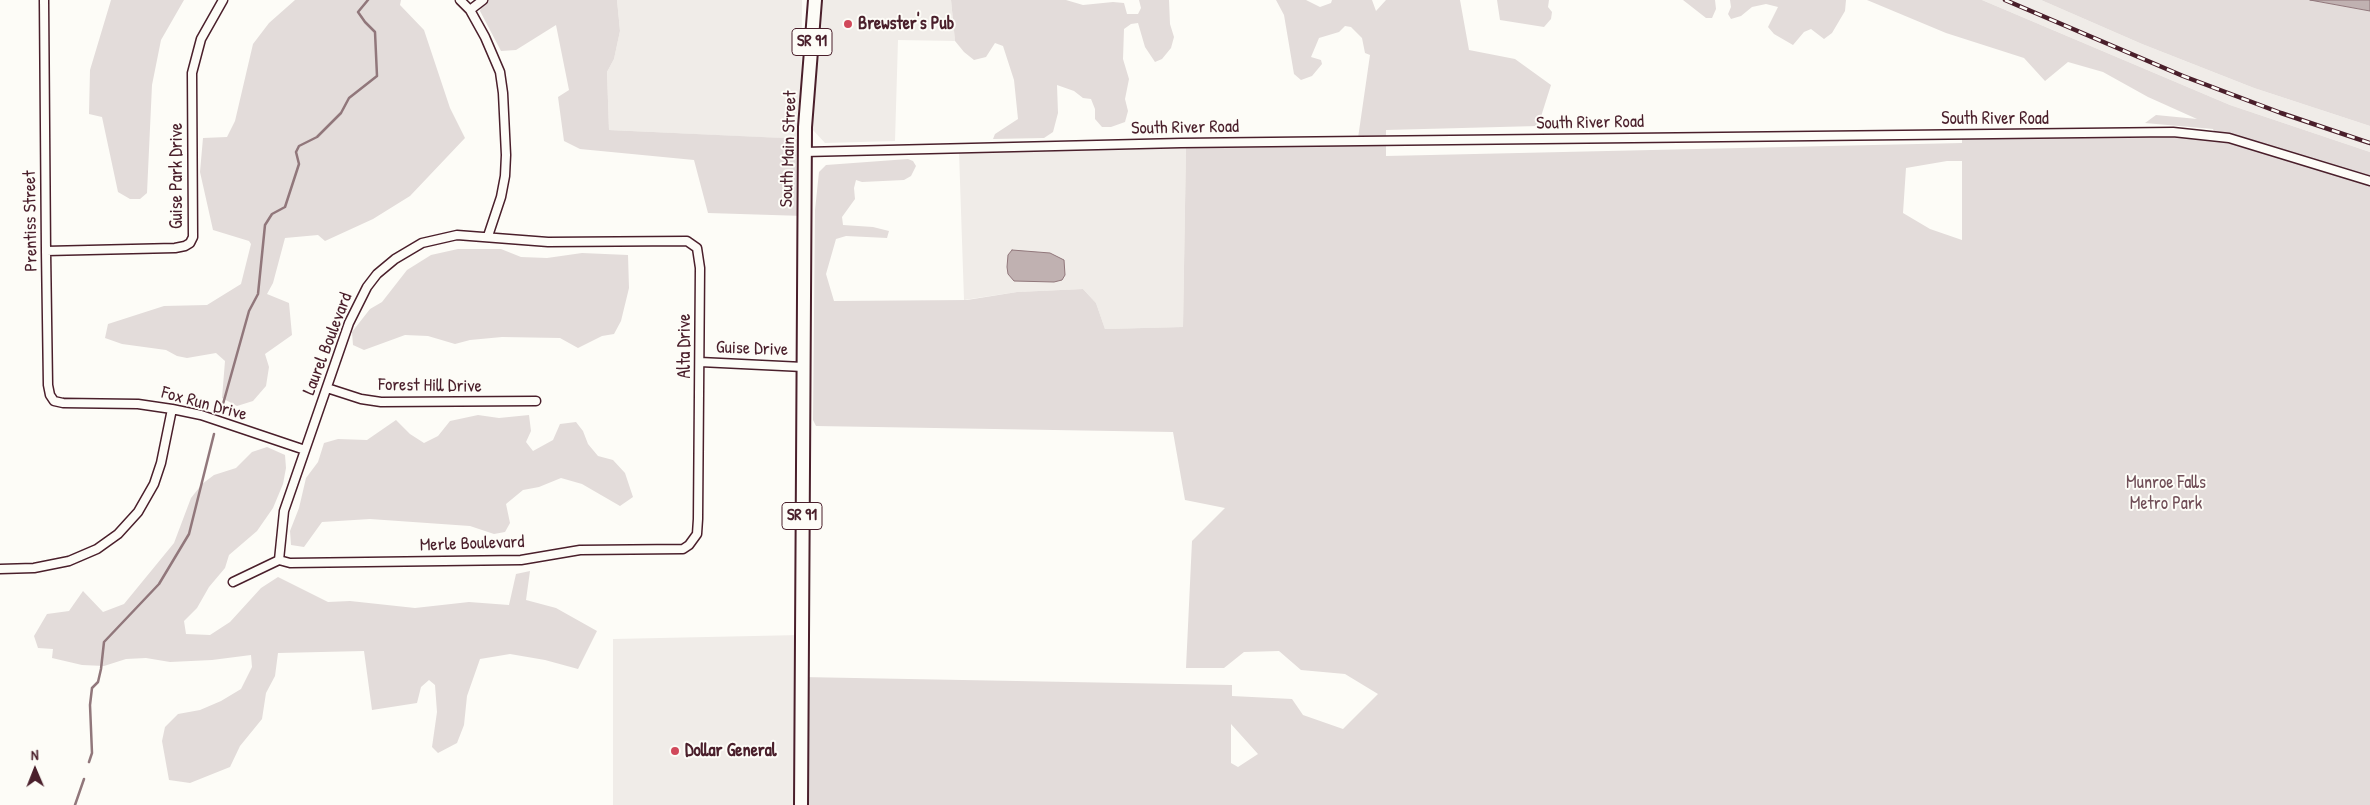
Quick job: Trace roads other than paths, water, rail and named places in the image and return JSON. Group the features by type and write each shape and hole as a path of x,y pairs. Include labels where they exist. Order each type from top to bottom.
{"main road":[{"name":"South Main Street","path":"803,367 804,152 815,0"},
{"name":"SR 91","path":"801,805 803,367"}],"street":[{"name":"Prentiss Street","path":"44,0 48,385 50,396 54,401 63,403 94,403"},
{"name":"Guise Park Drive","path":"46,251 175,248 185,246 190,242 193,237 192,73 201,39 223,0"},
{"path":"460,0 470,10 495,58 500,72 505,107 505,176 501,197 488,236"},
{"path":"470,10 483,0"},
{"name":"South River Road","path":"804,152 1181,143 2173,132 2229,138 2370,181"},
{"name":"Laurel Boulevard","path":"279,560 284,511 355,309 377,274 402,254 429,241 457,235 548,242 653,241"},
{"name":"Alta Drive","path":"653,241 687,241 697,248 699,254 699,491"},
{"name":"Guise Drive","path":"700,362 803,367"},
{"name":"Forest Hill Drive","path":"327,388 361,399 382,402 536,401"},
{"name":"Fox Run Drive","path":"94,403 138,404 201,415 305,450"},
{"path":"0,569 34,568 69,561 97,549 118,534 138,512 154,484 161,463 172,409"},
{"name":"Merle Boulevard","path":"279,560 290,563 522,560 580,550 683,549 694,541 697,534 699,491"},
{"path":"233,582 279,560"}],"waterway":[{"path":"223,404 249,311 258,294 265,225 272,214 285,207 299,164 296,152 299,146 317,137 341,113 349,98 377,76 375,32 358,12 368,0"},
{"path":"89,762 92,753 90,705 92,688 98,682 104,642 159,584 189,534 214,434"},
{"path":"75,805 84,779"}],"railway":[{"path":"2005,0 2183,76 2281,113 2370,143"}],"place":[{"name":"Brewster's Pub","path":"848,24"},
{"name":"Dollar General","path":"675,751"}],"park label":[{"name":"Munroe Falls Metro Park","path":"2166,493"}]}
